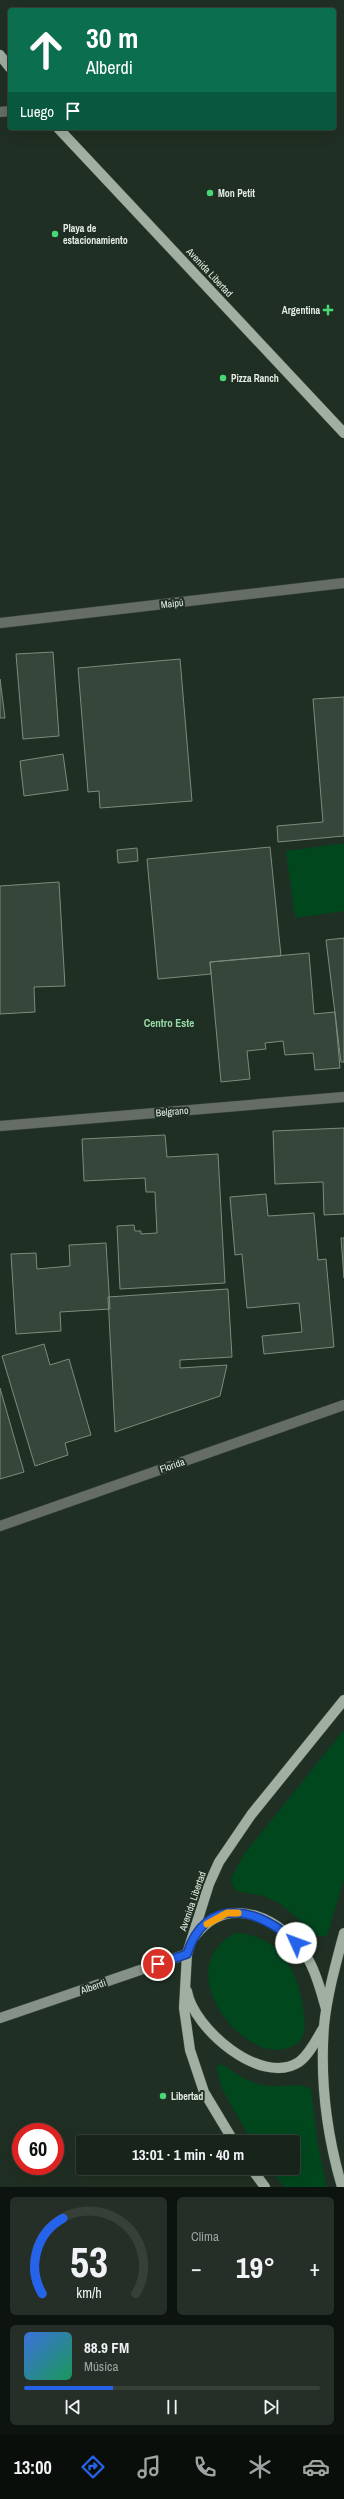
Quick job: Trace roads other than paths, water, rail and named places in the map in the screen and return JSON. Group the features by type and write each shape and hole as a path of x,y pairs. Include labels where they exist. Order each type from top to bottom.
{"main road":[{"path":"0,55 8,65"},
{"name":"Avenida Libertad","path":"60,130 344,433"},
{"name":"Avenida Libertad","path":"230,2135 204,2092 190,2050 184,2008 187,1954 209,1884 219,1862 251,1816 344,1700"},
{"path":"191,1941 201,1928 213,1918 227,1913 252,1915 269,1921 296,1943 308,1960 318,1982 326,2010"},
{"path":"342,2187 329,2130 324,2065 324,2027 326,2010 344,1933"},
{"name":"Alberdi","path":"0,2018 187,1954"},
{"path":"185,1973 188,1994 204,2023 227,2046 252,2063 266,2068 282,2068 298,2062 308,2052 324,2027"},
{"path":"257,2175 265,2187"}],"street":[{"name":"Maipú","path":"0,623 344,583"},
{"name":"Belgrano","path":"0,1126 344,1097"},
{"name":"Florida","path":"0,1526 344,1405"}],"place":[{"name":"Mon Petit","path":"210,193"},
{"name":"Playa de estacionamiento","path":"55,234"},
{"name":"Argentina","path":"328,310"},
{"name":"Pizza Ranch","path":"223,378"},
{"name":"Libertad","path":"163,2096"}],"district":[{"name":"Centro Este","path":"169,1023"}]}
